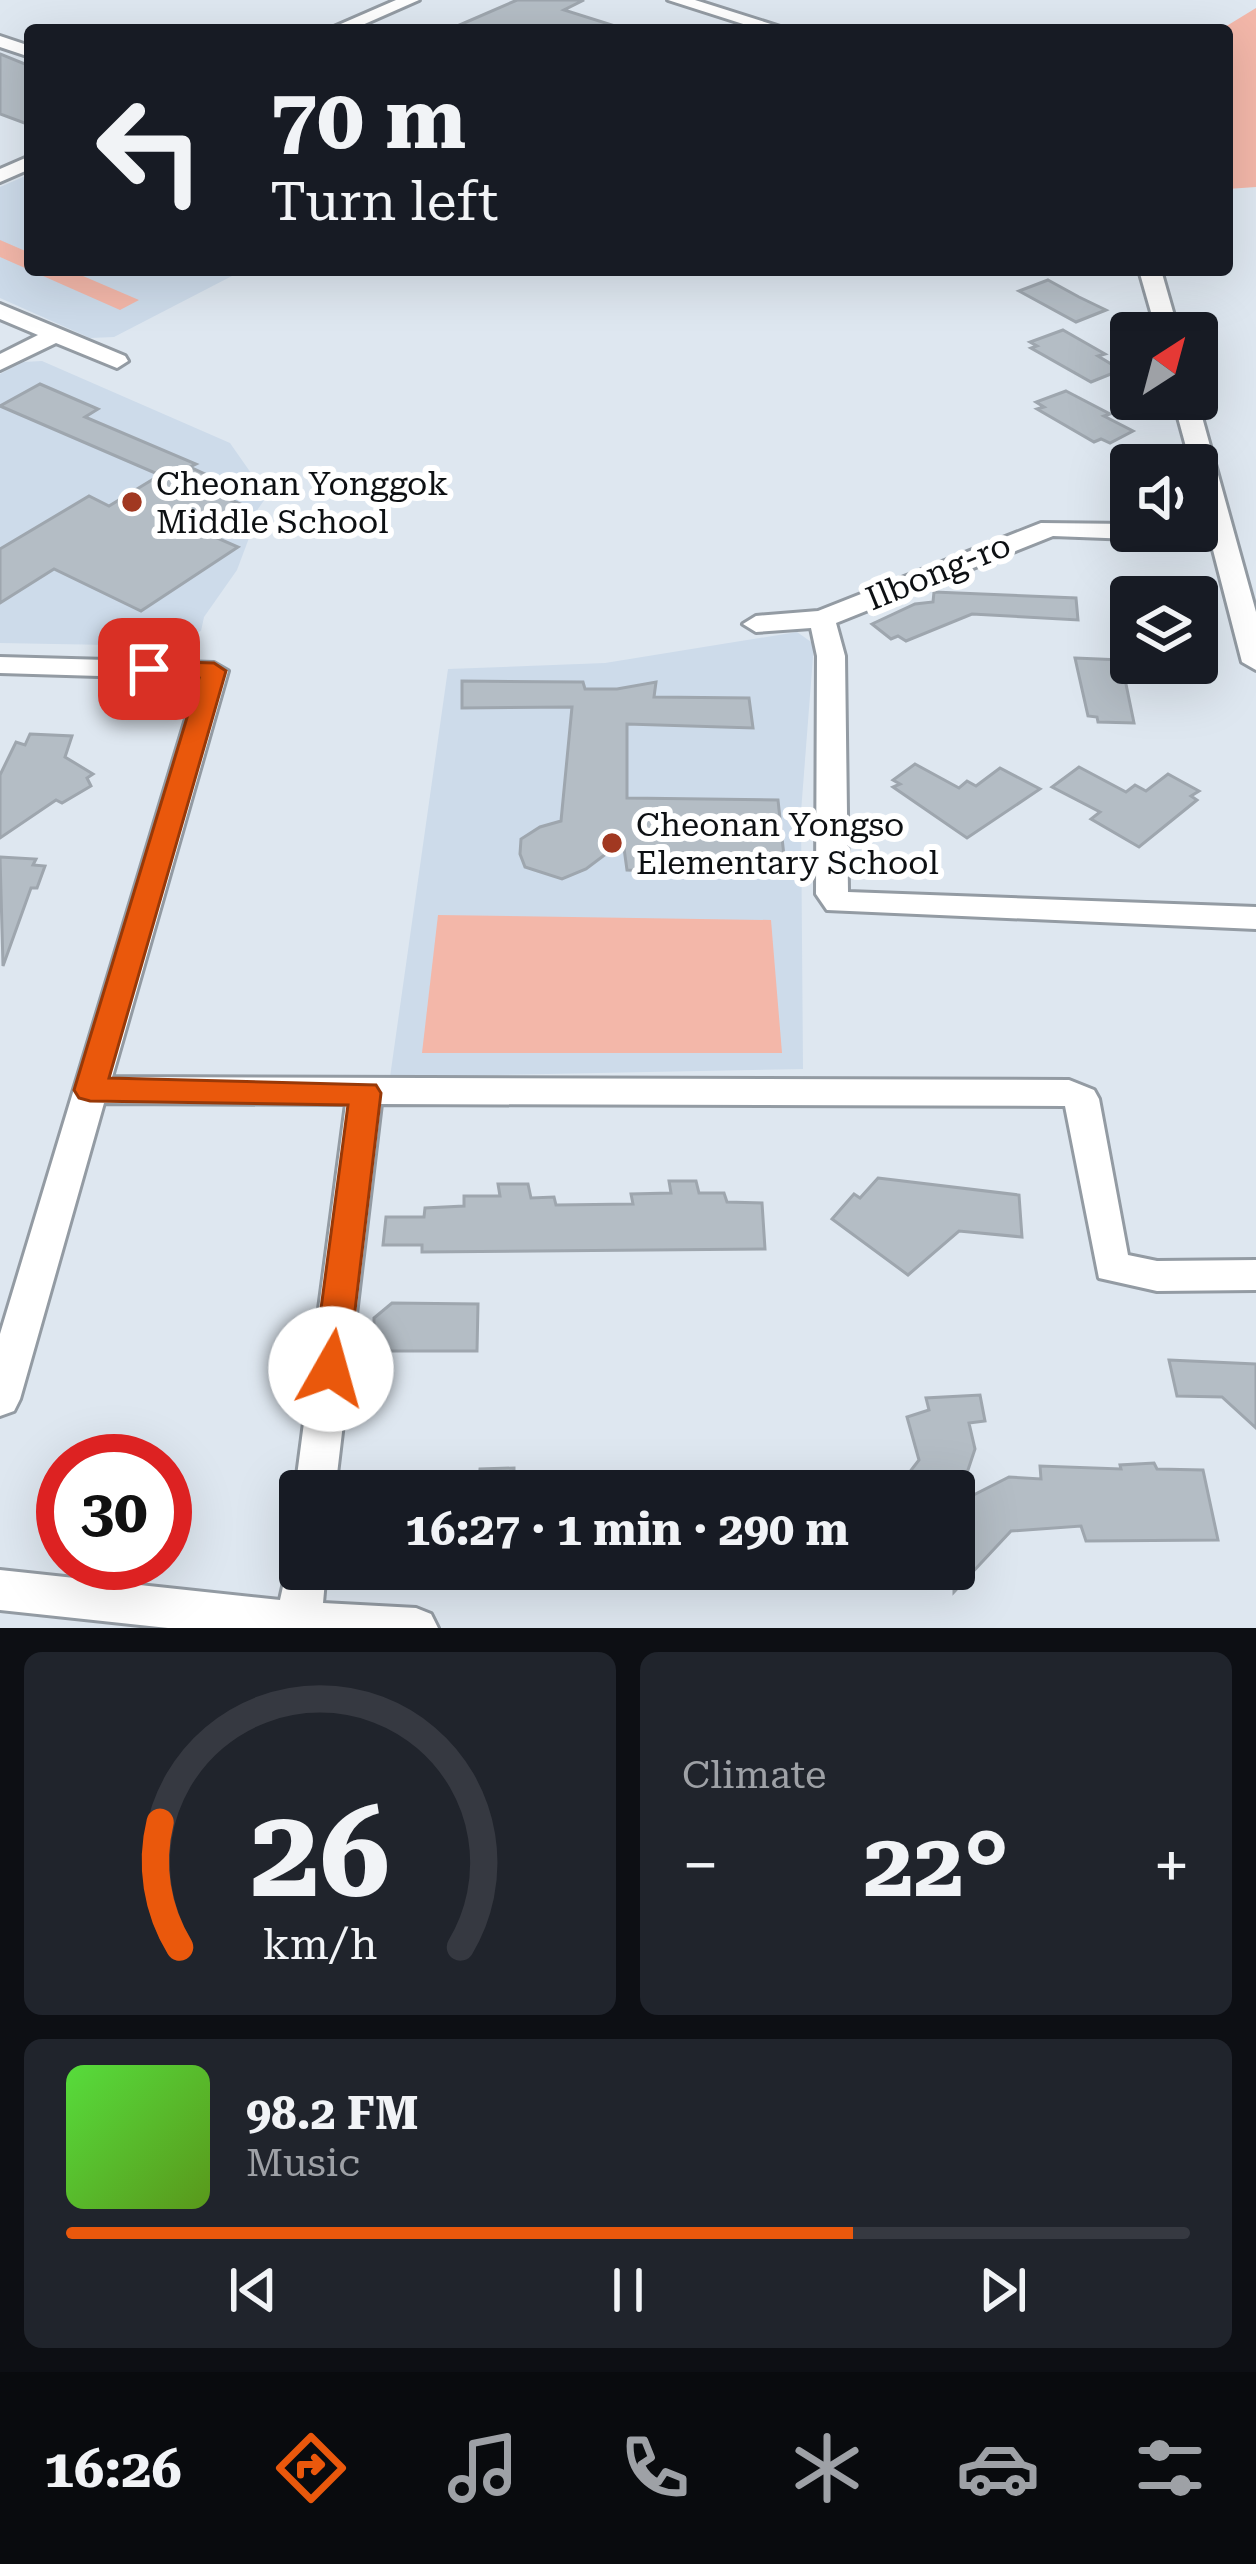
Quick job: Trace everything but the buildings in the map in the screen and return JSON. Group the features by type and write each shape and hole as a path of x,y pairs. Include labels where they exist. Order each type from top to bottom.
{"street":[{"path":"351,24 411,0"},
{"path":"676,0 760,24"},
{"path":"1152,276 1162,312"},
{"path":"0,311 117,361"},
{"path":"0,363 55,334"},
{"path":"1191,420 1256,662"},
{"name":"Ilbong-ro","path":"1221,535 1050,528 822,619 831,656 832,894 838,902 1256,917"},
{"path":"756,624 822,619"},
{"path":"0,665 214,671 0,1399"},
{"path":"90,1090 1069,1093 1082,1100 1112,1267 1157,1276 1256,1276"},
{"path":"318,1470 365,1093"},
{"path":"0,1590 298,1622 416,1628"},
{"path":"298,1622 302,1590"}],"shaded area":[{"path":"1256,8 1256,187 1233,189 1230,24"},
{"path":"24,177 24,276 232,276 114,337 90,338 0,298 0,187"},
{"path":"0,240 24,250 24,268 0,257"},
{"path":"43,276 83,276 139,300 120,310"},
{"name":"Cheonan Yonggok Middle School","path":"42,361 230,443 267,496 249,522 249,538 237,570 204,617 201,631 165,646 0,643 0,374 23,362"},
{"name":"Cheonan Yongso Elementary School","path":"797,632 814,644 801,812 803,1069 390,1077 448,669 605,663"},
{"path":"438,915 771,920 782,1053 422,1053"}],"place":[{"name":"Cheonan Yonggok Middle School","path":"132,502"},
{"name":"Cheonan Yongso Elementary School","path":"612,843"}],"route":[{"path":"149,669 214,671 90,1090 365,1093 331,1369"}]}
